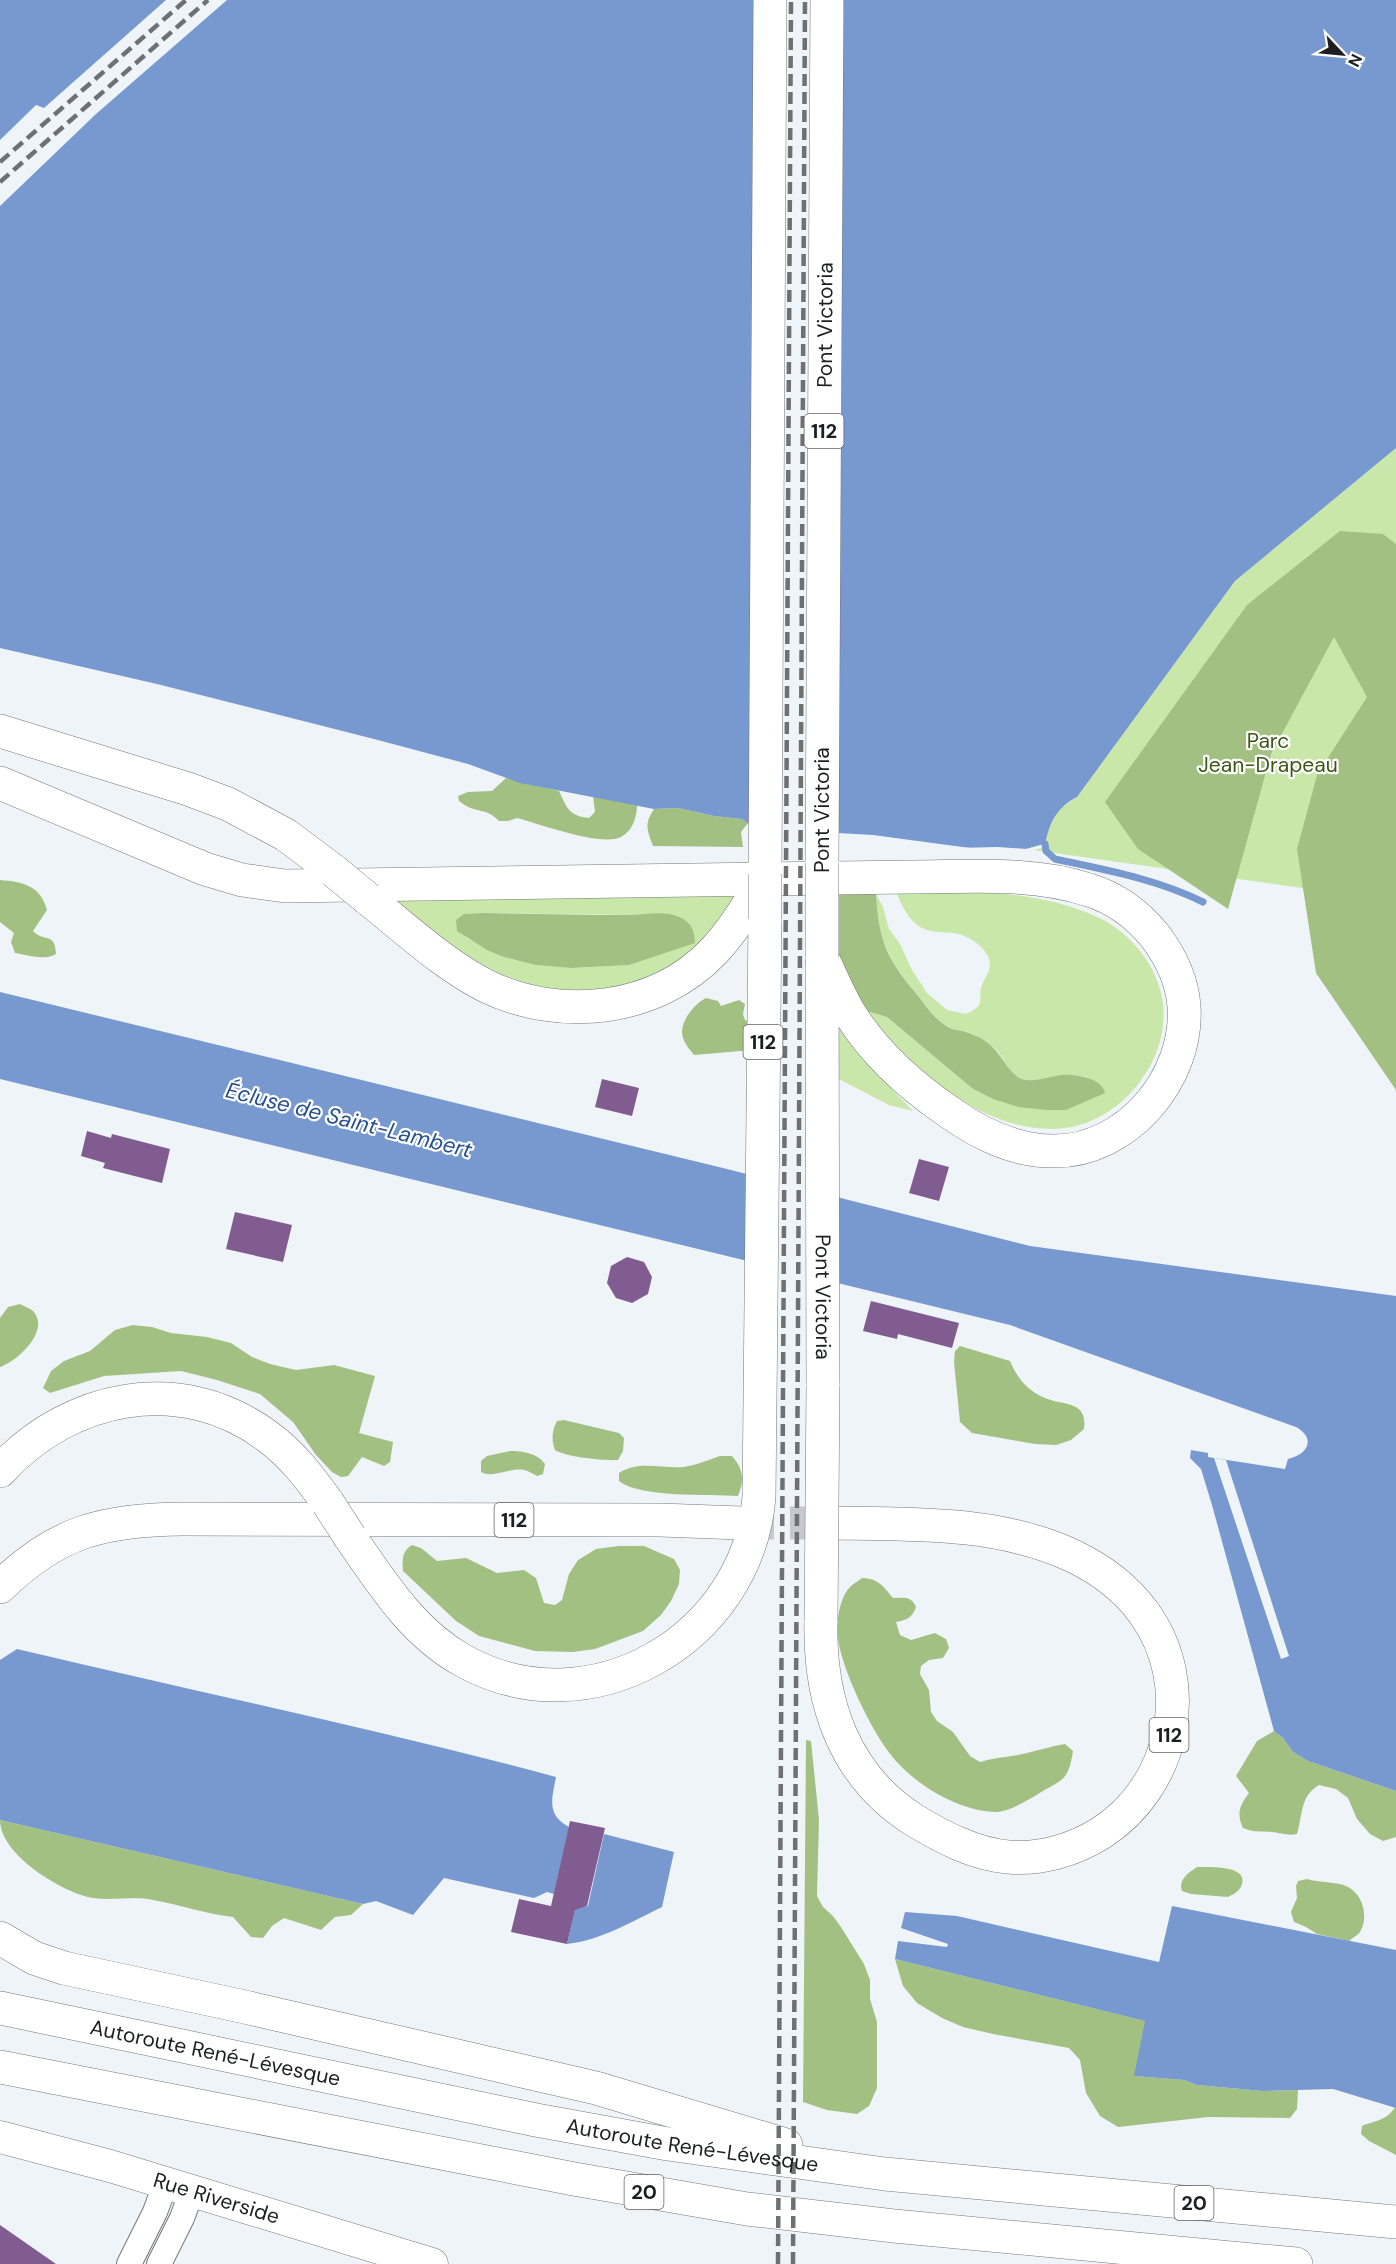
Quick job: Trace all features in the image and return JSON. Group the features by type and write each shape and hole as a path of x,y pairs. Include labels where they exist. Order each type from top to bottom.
{"main road":[{"name":"112","path":"0,1471 29,1443 69,1418 100,1407 129,1401 174,1400 215,1408 258,1429 293,1458 328,1503 390,1596 430,1639 461,1660 512,1681 551,1687 592,1682 633,1670 669,1650 685,1638 729,1587 753,1536 759,1497 761,1386 759,887 770,0"},
{"name":"Pont Victoria","path":"827,0 821,1621 822,1662 828,1700 837,1727 851,1755 867,1778 897,1808 933,1831 980,1852 1008,1857 1039,1856 1067,1849 1096,1836 1120,1818 1148,1789 1160,1765 1172,1715 1171,1682 1165,1653 1144,1612 1122,1587 1086,1563 1065,1553 1013,1536 932,1526 831,1523"},
{"path":"0,731 188,789 228,804 286,835 452,965 484,985 523,1000 567,1007 609,1005 642,996 680,978 713,952 729,933 759,887"},
{"path":"0,783 205,869 242,880 272,885 301,887 909,877 1024,878 1071,885 1090,890 1121,905 1149,928 1168,956 1182,989 1184,1024 1179,1049 1153,1101 1121,1131 1093,1144 1056,1151 1010,1145 959,1119 931,1099 888,1062 844,1003 822,957"},
{"name":"112","path":"0,1587 30,1560 66,1538 95,1527 125,1521 176,1519 660,1520 741,1523"},
{"path":"0,1938 34,1958 64,1968 596,2088 885,2174"},
{"name":"Autoroute René-Lévesque","path":"0,2008 598,2132 818,2166 1396,2222"},
{"name":"20","path":"0,2067 574,2179 725,2205 894,2226 1296,2264"}],"street":[{"name":"Rue Riverside","path":"0,2137 84,2158 432,2264"},
{"path":"129,2264 155,2212 179,2187"},
{"path":"159,2264 182,2218 179,2187"}],"green space":[{"name":"Parc Jean-Drapeau","path":"1396,448 1396,1094 1366,897 1026,849 1048,831 1059,809 1077,797 1235,581"},
{"name":"Parc Jean-Drapeau","path":"1340,531 1383,534 1396,544 1396,1090 1316,973 1297,849 1317,775 1367,697 1334,637 1271,754 1228,909 1138,849 1105,802 1247,605"},
{"path":"506,778 559,791 567,806 577,815 589,818 595,812 593,795 637,805 635,818 629,831 621,837 600,839 570,834 517,818 499,821 494,816 470,808 459,801 458,796 468,792 492,791"},
{"path":"678,808 742,819 748,823 741,832 743,847 653,846 648,827 654,809"},
{"path":"0,880 30,886 40,895 47,910 33,931 54,942 56,954 42,957 15,953 11,942 14,933 0,922"},
{"path":"896,891 996,893 1045,900 1093,915 1118,929 1140,950 1148,963 1155,976 1163,1004 1163,1027 1157,1049 1148,1070 1134,1089 1117,1106 1097,1118 1076,1126 1053,1129 1025,1126 998,1118 972,1106 923,1072 901,1052 863,1010 887,1017 973,1089 993,1099 1018,1107 1104,1090 1095,1081 1086,1077 1064,1076 1032,1080 1017,1077 986,1041 968,1032 948,1028 938,1020 908,984 892,960 883,938 876,894 883,907 889,929 900,944 912,970 927,993 947,1010 966,1014 980,1004 982,985 989,970 989,958 977,943 965,936 930,931 917,925 906,912"},
{"path":"832,893 876,894 879,925 886,949 907,983 942,1023 985,1041 993,1047 1017,1077 1037,1080 1062,1075 1081,1076 1094,1080 1105,1093 1066,1110 1018,1107 993,1099 973,1089 887,1017 863,1010 837,947"},
{"path":"739,895 705,939 681,960 660,972 631,983 588,990 559,990 532,985 506,976 459,950 392,898","holes":["485,913 670,914 681,917 690,924 629,965 571,968 535,965 504,957 465,937"]},
{"path":"464,914 668,914 680,917 690,924 695,943 629,965 571,968 535,965 487,950 457,931 456,920"},
{"path":"706,998 718,1001 721,1006 739,1000 745,1004 743,1014 745,1020 753,1023 752,1050 694,1055 683,1038 683,1026 692,1009"},
{"path":"834,1008 852,1045 913,1111 889,1105 833,1076"},
{"path":"20,1304 33,1311 38,1327 35,1336 23,1352 0,1367 0,1318 8,1307"},
{"path":"133,1325 231,1343 252,1357 296,1370 334,1365 375,1376 359,1433 393,1442 390,1462 384,1466 362,1457 348,1476 341,1477 332,1472 316,1455 293,1422 260,1394 181,1371 104,1376 50,1393 43,1388 51,1371 64,1361 90,1351 115,1330"},
{"path":"960,1346 1010,1361 1016,1373 1033,1392 1078,1409 1082,1413 1084,1429 1071,1440 1056,1445 1035,1444 972,1433 960,1422 954,1362 955,1351"},
{"path":"564,1420 619,1433 624,1438 623,1451 618,1460 585,1458 555,1450 554,1428 557,1421"},
{"path":"510,1451 525,1452 538,1457 545,1464 543,1474 537,1476 526,1470 491,1474 481,1472 481,1461 487,1456"},
{"path":"720,1456 732,1456 739,1465 742,1484 738,1496 658,1493 629,1486 619,1481 619,1473 634,1467 684,1467"},
{"path":"412,1545 421,1548 437,1561 466,1558 497,1573 524,1570 536,1578 544,1603 555,1605 562,1600 569,1574 578,1560 596,1549 644,1546 674,1559 680,1570 679,1584 661,1615 643,1631 595,1649 573,1652 535,1651 479,1636 456,1621 403,1571 403,1556"},
{"path":"862,1578 876,1581 893,1598 907,1598 914,1603 916,1607 911,1616 896,1622 900,1635 911,1640 935,1633 946,1639 949,1648 943,1658 929,1660 921,1666 920,1674 929,1690 931,1712 937,1721 953,1732 970,1756 980,1762 1065,1744 1073,1751 1069,1770 1062,1780 1007,1810 983,1811 953,1802 938,1794 924,1786 900,1766 883,1745 867,1716 840,1651 838,1625 841,1603 852,1585"},
{"path":"1274,1731 1283,1738 1293,1752 1308,1761 1396,1791 1396,1837 1383,1841 1370,1834 1357,1819 1348,1798 1336,1789 1319,1785 1308,1794 1305,1800 1297,1834 1287,1835 1243,1828 1240,1809 1249,1793 1236,1776 1257,1741"},
{"path":"806,1740 811,1741 819,1820 817,1896 823,1907 841,1927 864,1964 870,1980 870,1999 877,2022 877,2088 869,2106 857,2114 827,2110 803,2102"},
{"path":"0,1820 363,1904 351,1915 335,1917 321,1930 284,1918 272,1926 263,1938 251,1937 233,1917 146,1899 93,1898 66,1889 22,1859 10,1846 3,1833"},
{"path":"1197,1867 1233,1870 1239,1873 1242,1884 1228,1897 1191,1894 1182,1891 1181,1883 1187,1874"},
{"path":"1307,1879 1339,1884 1353,1890 1361,1901 1364,1913 1363,1926 1359,1933 1349,1941 1317,1934 1294,1922 1291,1912 1297,1898 1296,1886 1298,1881"},
{"path":"895,1959 1146,2021 1135,2076 1263,2091 1298,2090 1297,2109 1290,2118 1208,2117 1118,2127 1100,2116 1086,2093 1080,2060 1069,2048 963,2027 942,2018 917,2003 903,1986"},
{"path":"1395,2107 1396,2155 1369,2141 1361,2134 1362,2126 1385,2117"}],"water":[{"path":"0,0 1396,0 1396,448 1235,581 1077,797 1059,810 1049,829 1045,844 1026,849 970,848 873,835 767,829 753,827 742,819 678,808 654,809 520,783 468,764 374,739 157,684 0,648"},
{"name":"Écluse de Saint-Lambert","path":"0,992 727,1169 1030,1246 1396,1296 1396,1791 1308,1761 1293,1752 1283,1738 1274,1731 1201,1469 1190,1458 1191,1450 1208,1453 1208,1457 1285,1469 1288,1459 1300,1454 1307,1446 1306,1436 1296,1427 1010,1325 0,1079"},
{"path":"17,1649 355,1727 556,1777 552,1805 557,1817 569,1827 554,1894 547,1892 534,1898 444,1878 413,1915 376,1901 363,1904 0,1820 0,1660"},
{"path":"604,1834 674,1852 662,1907 592,1939 567,1944 575,1909 588,1906"},
{"path":"1172,1906 1396,1950 1396,2108 1333,2089 1263,2091 1197,2085 1184,2080 1134,2076 1145,2021 895,1959 898,1941 947,1947 948,1944 901,1928 905,1912 957,1916 1159,1962"}],"pier":[{"path":"166,0 227,0 96,114 0,206 0,140 36,105 44,108"},
{"path":"758,0 835,0 831,835 766,832"},
{"path":"1048,843 1046,847 1026,852 955,848 1026,849"},
{"path":"751,1172 832,1193 832,1285 750,1265"},
{"path":"1214,1458 1226,1460 1289,1656 1281,1659"}],"building":[{"path":"602,1079 639,1088 632,1116 595,1107"},
{"path":"87,1131 111,1138 112,1134 170,1149 162,1183 103,1168 105,1163 81,1156"},
{"path":"919,1159 949,1167 939,1201 909,1193"},
{"path":"235,1212 292,1225 283,1262 226,1249"},
{"path":"627,1257 644,1262 652,1277 648,1294 632,1303 616,1298 607,1283 611,1266"},
{"path":"871,1301 959,1323 952,1348 898,1334 897,1339 863,1331"},
{"path":"570,1821 605,1828 587,1906 575,1910 567,1944 511,1932 519,1899 551,1906"},
{"path":"0,2225 56,2264 0,2264"}],"waterway":[{"path":"1045,844 1046,851 1055,859 1149,881 1203,902"}],"tunnel":[{"path":"741,1523 831,1523"}],"railway":[{"path":"0,162 186,0"},
{"path":"0,182 208,0"},
{"path":"778,2264 791,0"},
{"path":"793,2264 805,0"}]}
